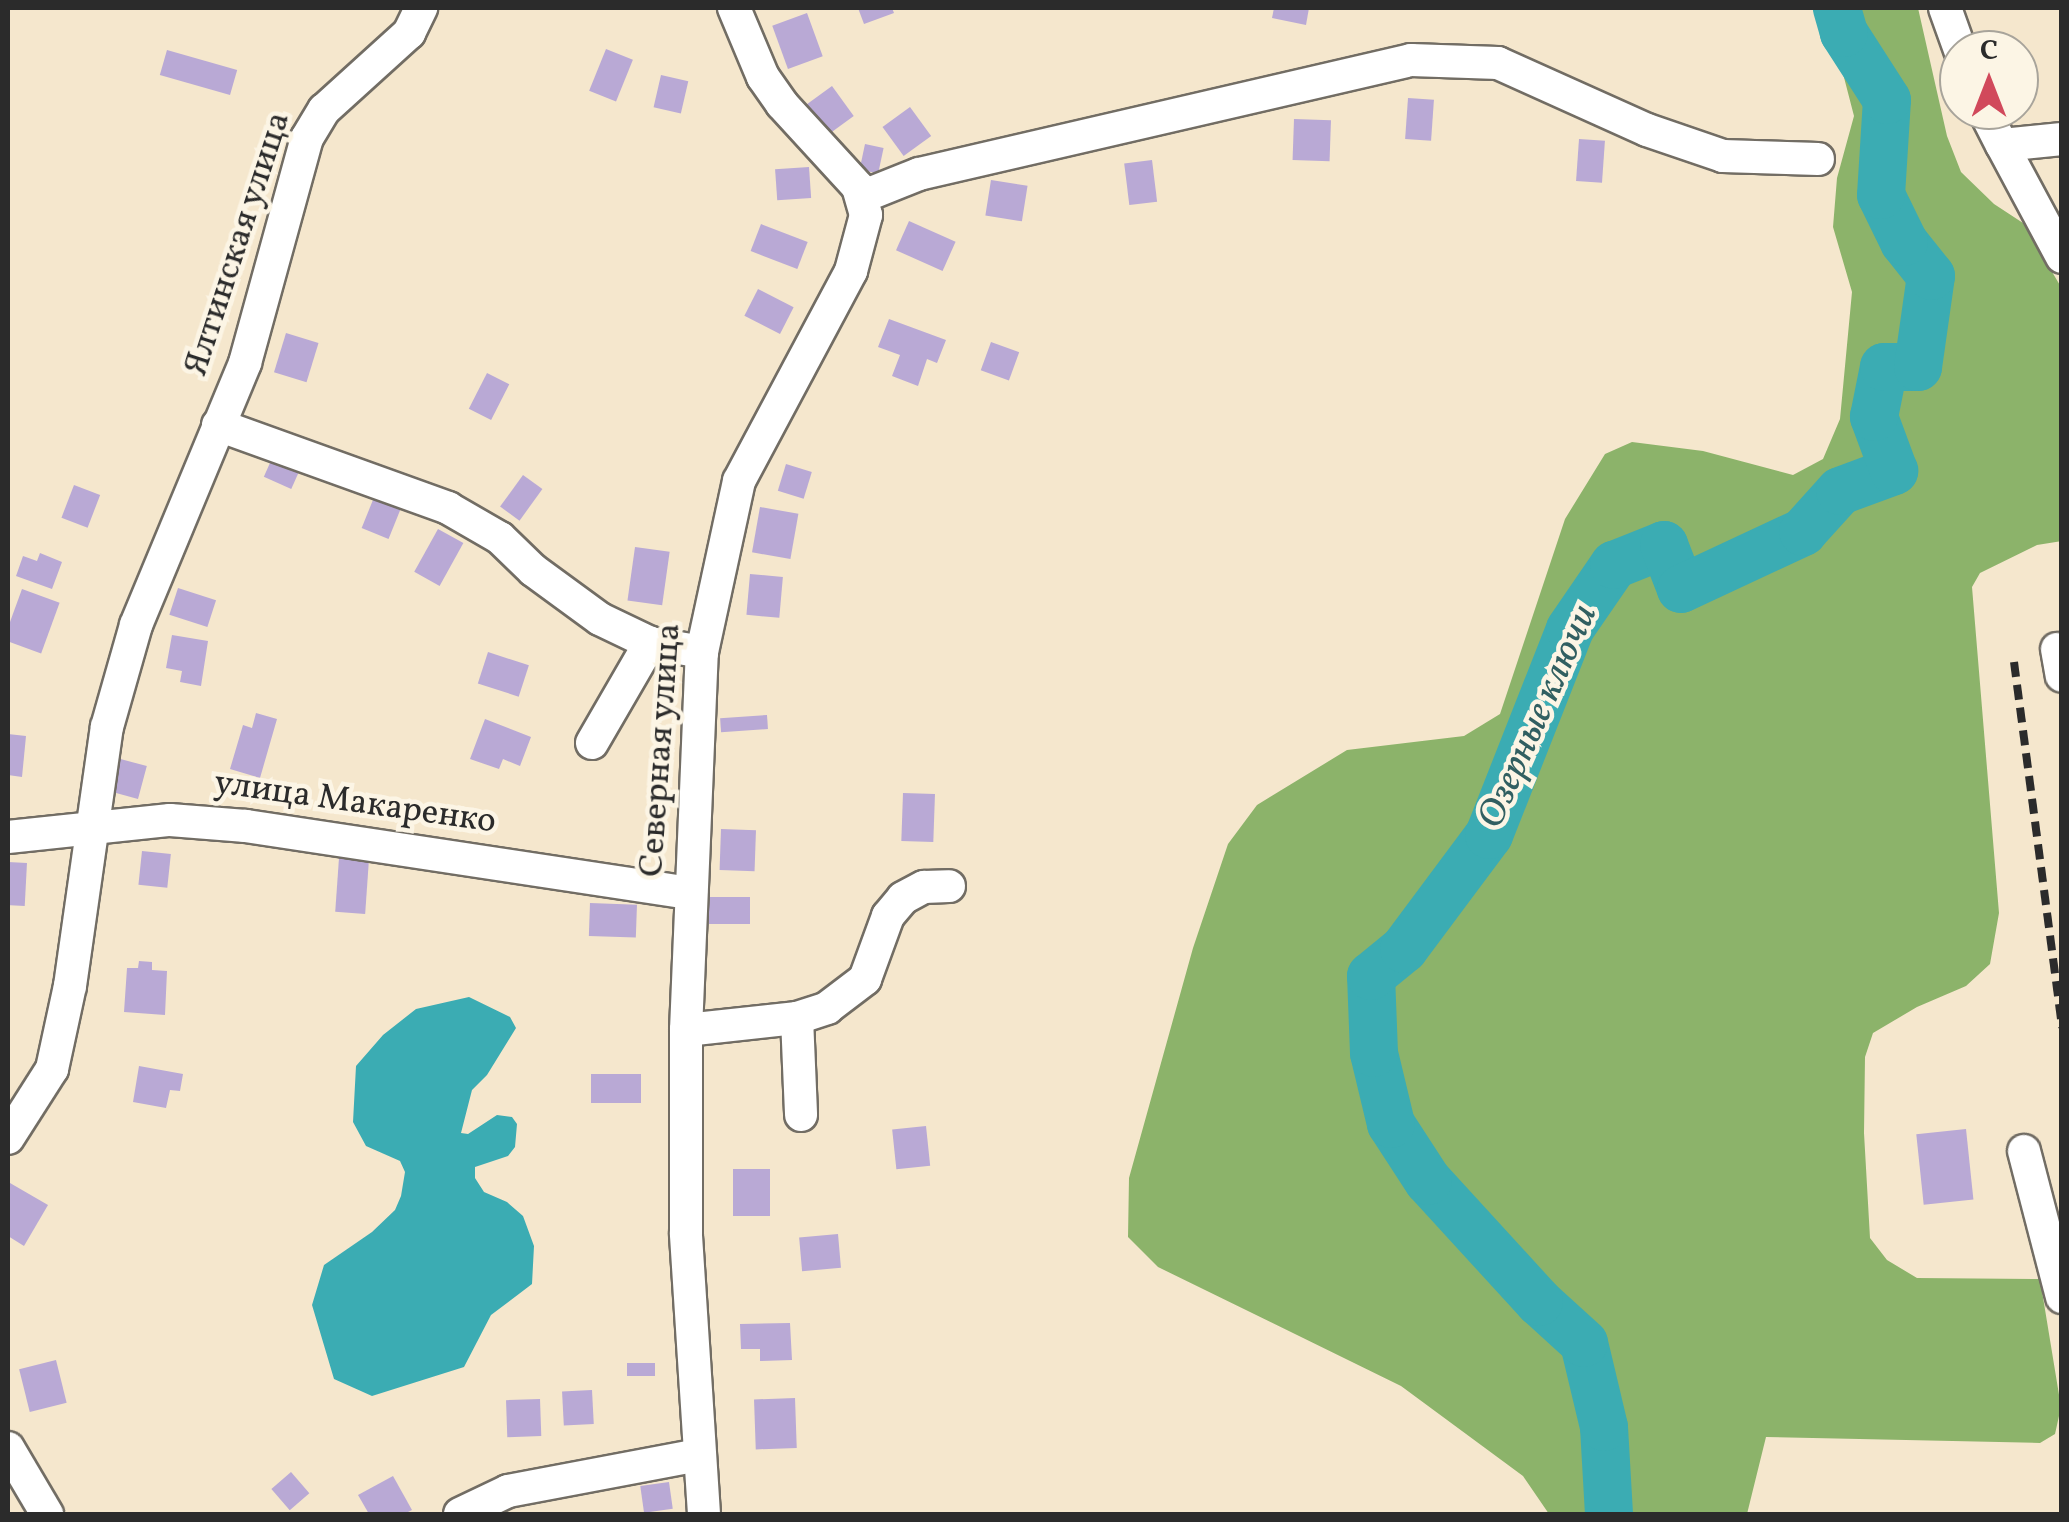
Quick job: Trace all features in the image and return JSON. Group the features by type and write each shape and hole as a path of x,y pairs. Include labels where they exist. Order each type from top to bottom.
{"street":[{"name":"Ялтинская улица","path":"8,1138 52,1069 70,986 107,727 136,625 244,363 307,138 324,110 408,33 421,8"},
{"path":"734,8 763,77 864,196 919,174 1411,60 1498,63 1646,130 1723,156 1818,159"},
{"path":"1995,130 2062,257"},
{"path":"2002,144 2062,139"},
{"name":"Северная улица","path":"704,1514 686,1233 686,1030 702,652 740,481 851,271 865,230 864,196"},
{"name":"Ялтинская улица","path":"218,425 448,508 500,538 533,570 600,619 650,643 702,652"},
{"path":"592,744 620,702 650,643"},
{"name":"улица Макаренко","path":"8,837 170,820 246,826 691,893"},
{"path":"686,1030 797,1018 827,1008 865,979 888,916 904,898 924,887 948,886"},
{"path":"797,1018 801,1115"},
{"path":"2024,1151 2062,1298"},
{"path":"8,1448 47,1514"},
{"path":"460,1514 508,1491 699,1455"}],"green space":[{"path":"1826,8 1918,8 1939,101 1939,130 1946,130 1961,172 1994,204 2023,223 2061,287 2062,541 2037,545 1980,573 1972,587 1999,913 1990,964 1966,986 1917,1007 1873,1033 1865,1057 1864,1133 1870,1238 1887,1260 1917,1278 2040,1279 2061,1407 2055,1434 2040,1443 1766,1437 1747,1514 1549,1514 1523,1476 1401,1386 1158,1267 1128,1237 1129,1178 1193,948 1228,844 1257,805 1347,750 1464,736 1500,714 1565,519 1605,454 1632,442 1703,451 1793,475 1823,459 1840,419 1852,292 1833,227 1837,178 1854,116"}],"water":[{"path":"469,997 510,1017 516,1028 487,1075 472,1090 461,1133 468,1134 497,1115 512,1117 517,1124 515,1147 508,1156 475,1167 475,1178 484,1192 507,1202 523,1216 534,1246 532,1284 491,1315 464,1367 372,1396 334,1379 312,1305 324,1265 372,1232 395,1210 401,1196 405,1172 400,1161 366,1146 353,1122 356,1066 383,1035 416,1009"}],"building":[{"path":"858,8 892,8 894,13 864,24"},
{"path":"1274,8 1309,8 1306,25 1272,18"},
{"path":"807,13 823,56 788,69 772,26"},
{"path":"606,49 633,60 616,102 589,91"},
{"path":"167,50 237,70 230,95 160,75"},
{"path":"661,75 688,81 681,113 654,107"},
{"path":"832,86 854,116 829,134 807,104"},
{"path":"1408,98 1434,100 1431,141 1405,139"},
{"path":"910,107 931,136 904,156 882,127"},
{"path":"1294,119 1331,120 1330,161 1293,160"},
{"path":"1579,139 1605,141 1602,183 1576,181"},
{"path":"865,144 884,148 878,173 860,169"},
{"path":"1152,160 1157,202 1129,205 1124,163"},
{"path":"809,167 811,198 777,200 775,169"},
{"path":"991,180 1028,186 1022,221 985,216"},
{"path":"909,221 956,242 943,271 896,250"},
{"path":"761,224 808,242 797,269 751,251"},
{"path":"758,289 794,307 780,334 744,316"},
{"path":"889,319 946,340 937,363 927,359 918,386 892,376 900,355 878,347"},
{"path":"286,333 319,343 307,382 274,372"},
{"path":"991,342 1019,352 1009,380 981,370"},
{"path":"487,373 509,384 491,420 469,409"},
{"path":"274,454 301,466 291,489 264,477"},
{"path":"786,464 812,472 804,499 778,491"},
{"path":"523,475 542,489 519,521 500,507"},
{"path":"74,485 100,495 88,528 61,518"},
{"path":"377,490 404,501 389,539 362,528"},
{"path":"760,507 798,514 790,559 752,552"},
{"path":"438,529 463,543 440,586 414,572"},
{"path":"635,547 670,552 662,605 627,600"},
{"path":"40,553 62,562 52,589 16,576 23,556 37,561"},
{"path":"750,574 783,577 779,618 746,615"},
{"path":"178,588 216,600 207,627 169,615"},
{"path":"22,589 60,603 41,653 8,641 8,627"},
{"path":"172,635 208,641 201,686 180,682 182,671 166,668"},
{"path":"488,652 529,665 519,697 478,683"},
{"path":"256,713 277,719 260,778 230,769 243,725 252,728"},
{"path":"767,715 768,729 721,732 720,718"},
{"path":"485,719 531,737 520,766 503,759 499,769 470,759"},
{"path":"8,734 26,736 22,777 8,775"},
{"path":"113,757 147,766 138,799 104,790"},
{"path":"903,793 935,794 933,842 901,841"},
{"path":"721,829 756,830 755,871 720,870"},
{"path":"142,851 171,854 167,888 138,885"},
{"path":"339,858 369,860 365,914 335,912"},
{"path":"8,862 27,863 25,906 8,905"},
{"path":"709,897 750,897 750,924 709,924"},
{"path":"590,903 637,905 636,938 589,936"},
{"path":"139,961 152,962 152,970 167,971 165,1015 124,1012 127,968 138,968"},
{"path":"139,1066 183,1074 180,1091 170,1090 166,1108 133,1102"},
{"path":"591,1074 641,1074 641,1103 591,1103"},
{"path":"926,1126 930,1166 896,1169 892,1130"},
{"path":"1966,1129 1973,1200 1924,1205 1916,1134"},
{"path":"733,1169 770,1169 770,1216 733,1216"},
{"path":"10,1183 48,1205 24,1246 8,1236"},
{"path":"838,1234 841,1268 802,1271 799,1237"},
{"path":"790,1323 792,1360 760,1361 760,1349 741,1349 740,1324"},
{"path":"56,1360 67,1403 30,1412 19,1369"},
{"path":"627,1363 655,1363 655,1376 627,1376"},
{"path":"592,1390 594,1424 564,1426 562,1392"},
{"path":"795,1398 797,1448 756,1449 754,1399"},
{"path":"540,1399 541,1436 507,1437 506,1400"},
{"path":"291,1472 309,1493 290,1510 271,1489"},
{"path":"393,1476 412,1510 404,1514 369,1514 358,1495"},
{"path":"669,1482 673,1509 644,1513 640,1486"}],"waterway":[{"name":"Озерные ключи","path":"1609,1514 1604,1427 1584,1343 1539,1302 1428,1181 1391,1124 1374,1053 1371,976 1404,949 1489,835 1570,629 1614,565 1664,545 1681,589 1803,532 1840,491 1894,471 1874,417 1884,367 1918,367 1931,276 1904,242 1881,195 1887,100 1844,33 1837,8"}],"railway":[{"path":"2014,662 2062,1028"}]}
